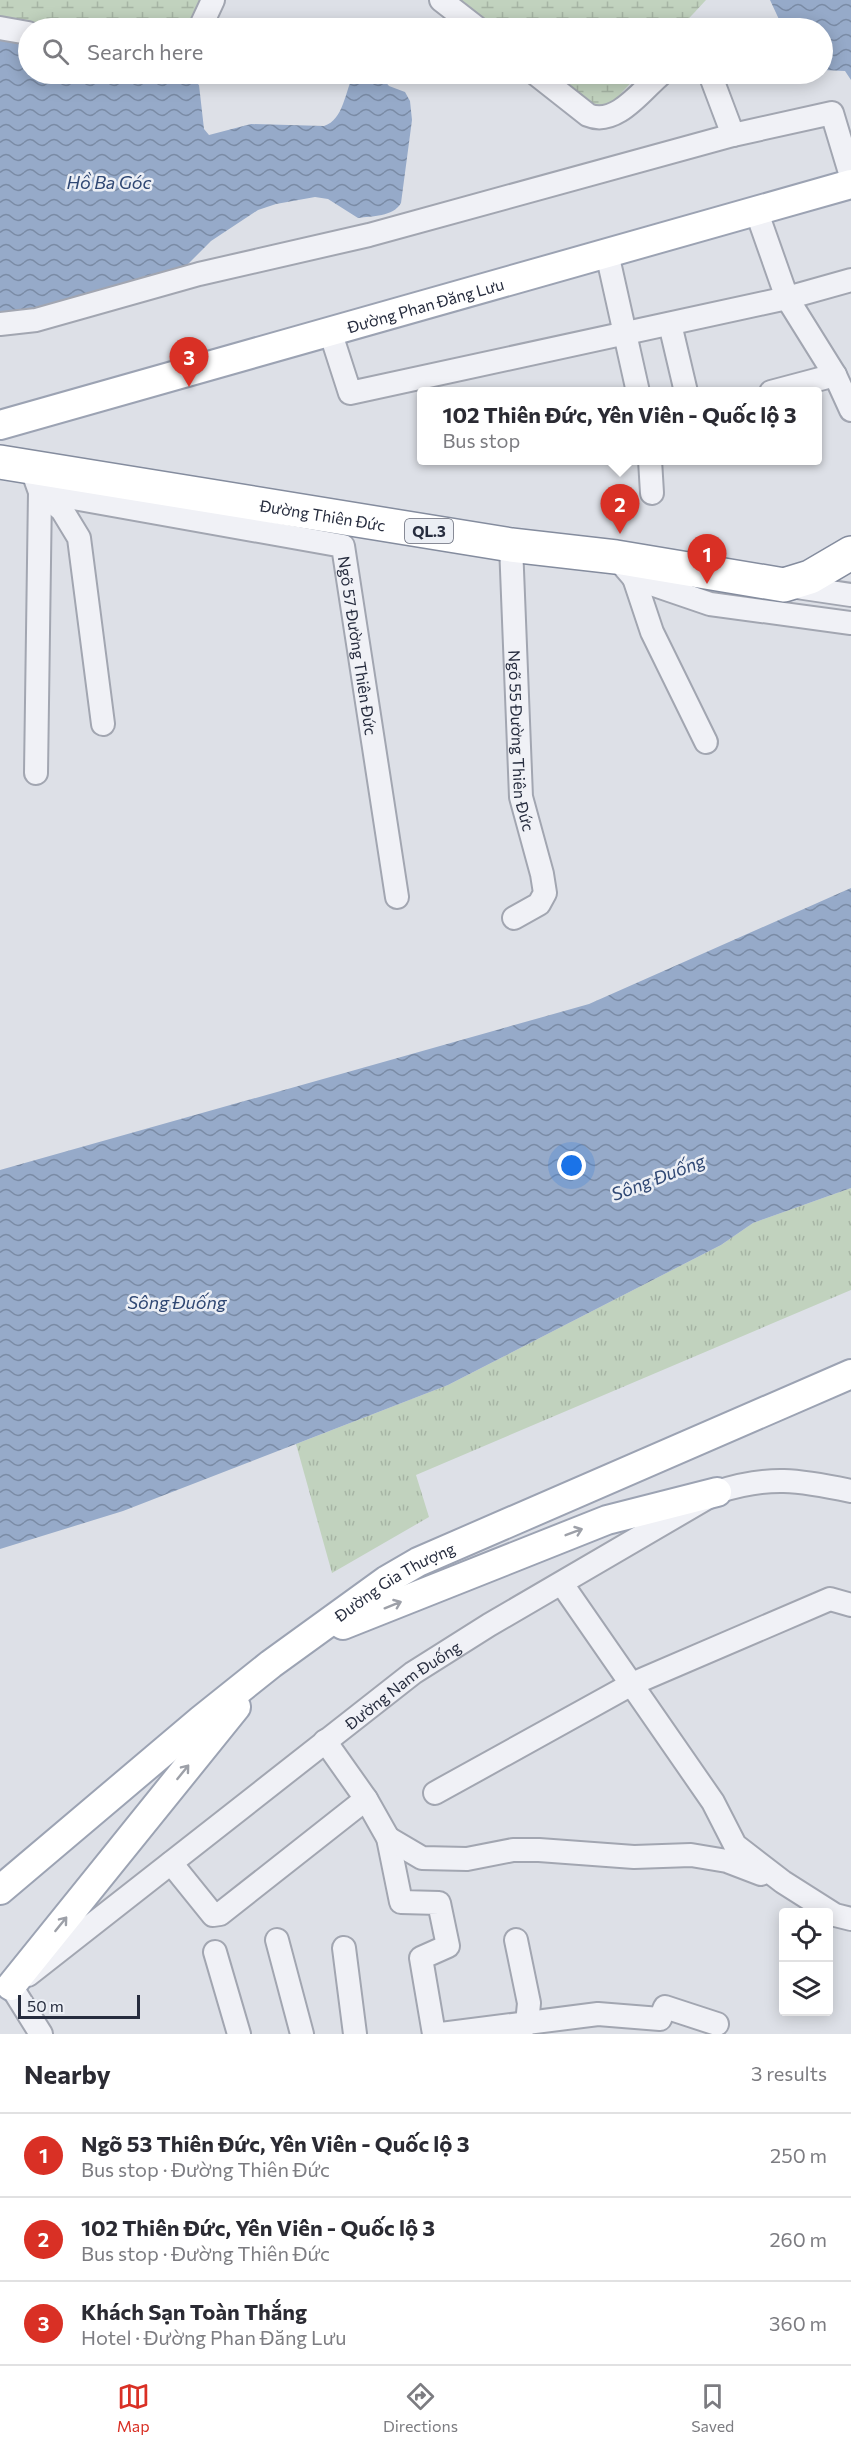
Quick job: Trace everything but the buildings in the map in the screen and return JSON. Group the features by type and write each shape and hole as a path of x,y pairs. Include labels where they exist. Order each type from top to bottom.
{"highway":[{"name":"Đường Thiên Đức","path":"24,474 511,545 625,568 784,585 810,577 851,553"}],"main road":[{"name":"Đường Phan Đăng Lưu","path":"0,424 851,184"},
{"name":"Đường Gia Thượng","path":"0,1890 194,1725 300,1642 387,1580 418,1562 851,1374"},
{"path":"300,1642 607,1520 717,1492"},
{"path":"5,1987 271,1664"}],"street":[{"path":"205,18 213,0"},
{"path":"441,0 464,18"},
{"path":"0,28 18,31"},
{"path":"549,84 588,115 598,118 614,115 650,84"},
{"path":"714,84 734,135"},
{"path":"0,324 36,320 199,274 369,235 734,135 832,113 851,176"},
{"path":"756,210 786,298 835,375 851,410"},
{"path":"608,253 637,387"},
{"path":"330,331 350,393 786,298 851,280"},
{"path":"670,324 680,387"},
{"path":"790,387 835,375"},
{"path":"650,465 652,493"},
{"path":"24,474 62,510 79,538 103,724"},
{"path":"24,474 36,773"},
{"name":"Ngõ 57 Đường Thiên Đức","path":"24,474 343,546 397,897"},
{"name":"Ngõ 55 Đường Thiên Đức","path":"511,545 521,797 545,893 539,904 514,918"},
{"path":"625,568 710,604 851,622"},
{"path":"625,568 652,632 706,742"},
{"path":"784,585 851,595"},
{"name":"Đường Nam Đuống","path":"5,1987 38,1969 413,1673 489,1625 717,1492 746,1483 779,1480 810,1482 851,1491"},
{"path":"562,1584 713,1802 735,1845 783,1882 835,1915 851,1919"},
{"path":"435,1793 632,1684 830,1599 851,1605"},
{"path":"325,1741 366,1799 388,1838 401,1902 440,1903 448,1946 421,1958 434,2034"},
{"path":"171,1863 213,1915 220,1914 366,1799"},
{"path":"388,1838 422,1858 467,1859 513,1850 634,1857 691,1855 727,1861 783,1882"},
{"path":"277,1940 302,2034"},
{"path":"516,1940 529,2003 527,2024"},
{"path":"344,1948 356,2034"},
{"path":"215,1952 239,2034"},
{"path":"5,1987 41,2034"},
{"path":"441,2034 598,2014 660,2019 665,2007 717,2024"}],"green space":[{"path":"0,0 212,0 204,18 18,18 18,28 0,28"},
{"path":"436,0 706,0 689,18 461,18"},
{"path":"550,84 630,84 598,118"},
{"path":"851,1188 851,1290 416,1475 429,1517 332,1573 296,1444 448,1385 721,1245 753,1223"}],"water":[{"path":"770,0 851,0 851,80 845,71 833,70 833,18 778,18"},
{"name":"Hồ Ba Góc","path":"0,38 18,42 18,84 198,84 204,129 209,135 251,124 324,126 336,118 350,84 387,84 405,92 410,101 412,120 401,203 393,211 358,218 328,199 315,197 276,204 258,210 211,241 185,267 46,310 0,314"},
{"name":"Sông Đuống","path":"851,888 851,1188 753,1223 721,1245 448,1385 123,1511 0,1549 0,1170 589,1004"}],"place":[{"name":"Khách Sạn Toàn Thắng","path":"189,387"},
{"name":"102 Thiên Đức, Yên Viên - Quốc lộ 3","path":"620,534"},
{"name":"Ngõ 53 Thiên Đức, Yên Viên - Quốc lộ 3","path":"707,584"}]}
